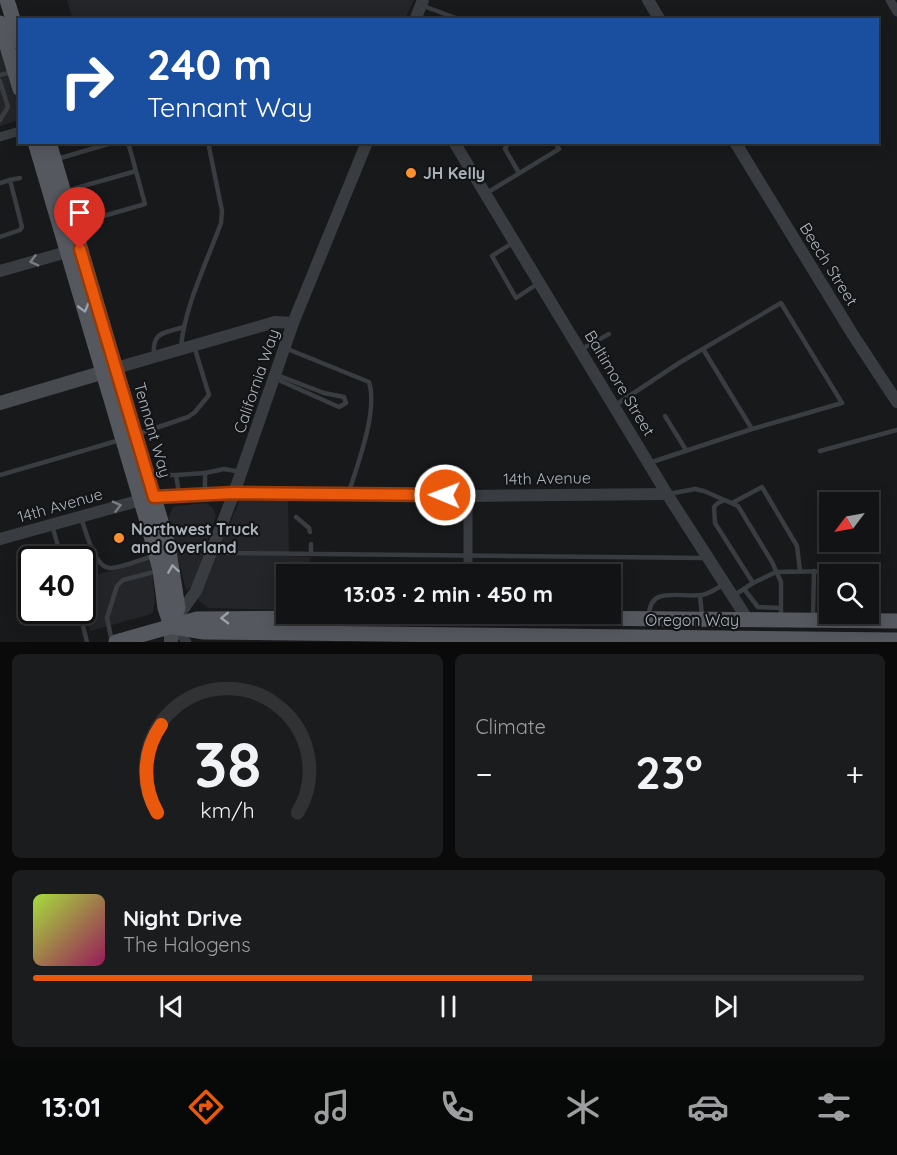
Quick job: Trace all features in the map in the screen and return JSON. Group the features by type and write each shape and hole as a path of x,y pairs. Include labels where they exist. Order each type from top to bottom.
{"main road":[{"path":"7,0 14,21 7,73 18,87"},
{"name":"Tennant Way","path":"36,144 74,250 148,499 171,634"},
{"name":"Tennant Way","path":"50,144 74,225 74,250"},
{"path":"0,403 109,370"},
{"name":"Tennant Way","path":"130,437 148,476 148,499 168,545 178,608 171,634"},
{"name":"Oregon Way","path":"621,618 748,620 781,614 819,619"},
{"name":"Oregon Way","path":"171,634 197,619 276,618"},
{"name":"Oregon Way","path":"879,621 896,623"},
{"name":"Oregon Way","path":"171,634 204,632 221,637 897,640"},
{"path":"117,642 171,634"}],"street":[{"path":"890,0 897,12"},
{"path":"652,2 659,18"},
{"path":"417,18 422,3"},
{"path":"0,137 18,132"},
{"name":"California Way","path":"171,634 196,591 234,493 293,323 366,144"},
{"name":"Baltimore Street","path":"455,144 667,494 725,584 738,593 748,620 751,640"},
{"name":"Beech Street","path":"736,144 853,335 897,402"},
{"path":"0,271 74,250"},
{"path":"109,370 275,322 293,323"},
{"name":"14th Avenue","path":"0,539 148,499 179,495 234,493 468,496 667,494"},
{"path":"468,496 468,564"},
{"path":"467,624 468,639"},
{"path":"171,634 187,642"}],"lane":[{"path":"422,3 456,18"},
{"path":"0,81 8,107 0,120"},
{"path":"54,160 108,144"},
{"path":"74,225 145,204 129,144"},
{"path":"181,350 184,327 221,223 222,211 208,144"},
{"path":"507,144 505,149 519,173"},
{"path":"485,194 559,149 556,144"},
{"path":"64,192 136,171"},
{"path":"0,183 20,177"},
{"path":"0,237 20,231 22,227 10,180"},
{"path":"514,242 492,256 516,298 539,282"},
{"path":"614,406 781,303 842,403 648,463"},
{"path":"155,357 153,343 155,339 160,334 184,327"},
{"path":"580,350 609,334"},
{"path":"0,475 130,437 188,417 210,395 194,346"},
{"path":"285,348 369,382 373,394 362,452 348,494"},
{"path":"703,349 752,429"},
{"path":"275,376 324,393 344,397 346,403 339,407 275,376"},
{"path":"665,416 686,450"},
{"path":"820,451 897,430"},
{"path":"148,476 205,473 224,469 241,472"},
{"path":"205,473 206,494"},
{"path":"176,475 179,495"},
{"path":"732,503 762,487 797,546 800,572"},
{"path":"667,494 695,489 738,506 776,572 781,582 781,614 758,607 738,593 776,572 819,572"},
{"path":"723,501 714,507 715,523 753,583"},
{"path":"80,516 97,560 102,566 110,569 157,555"},
{"path":"296,517 309,528 310,532"},
{"path":"51,524 58,546"},
{"path":"311,544 311,554"},
{"path":"213,548 228,553 708,558"},
{"path":"112,642 107,618 117,586 123,580 160,570"},
{"path":"813,620 814,572"},
{"path":"649,618 649,604 653,599 669,595 700,595 725,584"},
{"path":"700,595 702,619"},
{"path":"82,624 87,642"}],"shaded area":[{"path":"67,0 414,0 405,18 72,18"},
{"path":"0,49 18,102 18,120 0,126"},
{"path":"244,499 288,500 289,556 310,557 310,564 276,564 276,610 208,608 199,601 198,597 239,502"},
{"path":"206,503 213,508 216,516 192,587 186,590 169,516 173,507"},
{"path":"151,559 155,602 152,614 90,631 88,624 96,624 96,575"}],"place":[{"name":"JH Kelly","path":"411,173"},
{"name":"Northwest Truck and Overland","path":"119,538"}],"route":[{"path":"80,249 154,497 234,493 445,495"}]}
